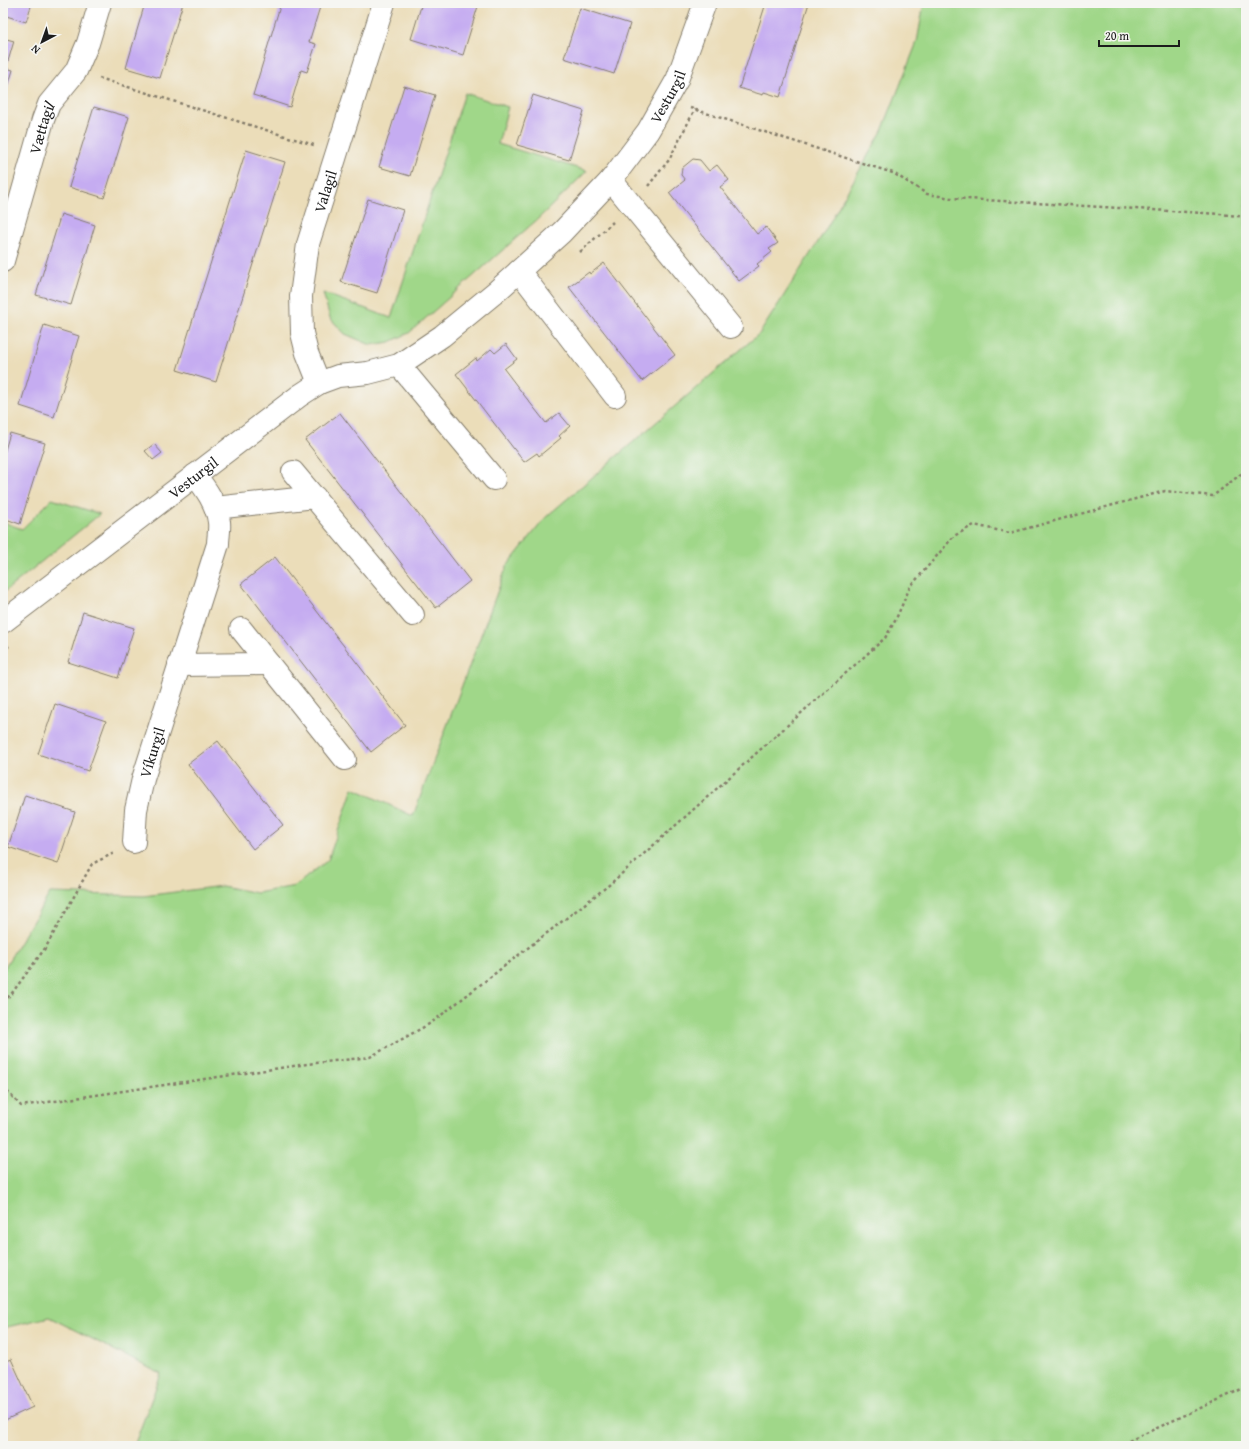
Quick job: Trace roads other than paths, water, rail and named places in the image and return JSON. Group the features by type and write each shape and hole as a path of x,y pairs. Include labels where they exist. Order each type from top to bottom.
{"street":[{"name":"Vættagil","path":"3,261 47,109 49,104 76,71 88,43 100,3"},
{"name":"Valagil","path":"319,383 307,353 302,333 301,296 308,244 384,3"},
{"name":"Vesturgil","path":"3,622 299,396 319,383 338,376 368,373 399,365 442,336 519,271 562,232 611,180 648,131 677,80 705,3"},
{"path":"611,180 731,327"},
{"path":"519,271 615,396"},
{"path":"399,365 494,479"},
{"path":"293,472 413,615"},
{"name":"Víkurgil","path":"134,842 136,810 143,779 218,544 219,522 215,508 208,493 195,474"},
{"path":"215,508 315,497"},
{"path":"241,629 345,759"},
{"path":"180,665 269,664"}]}
